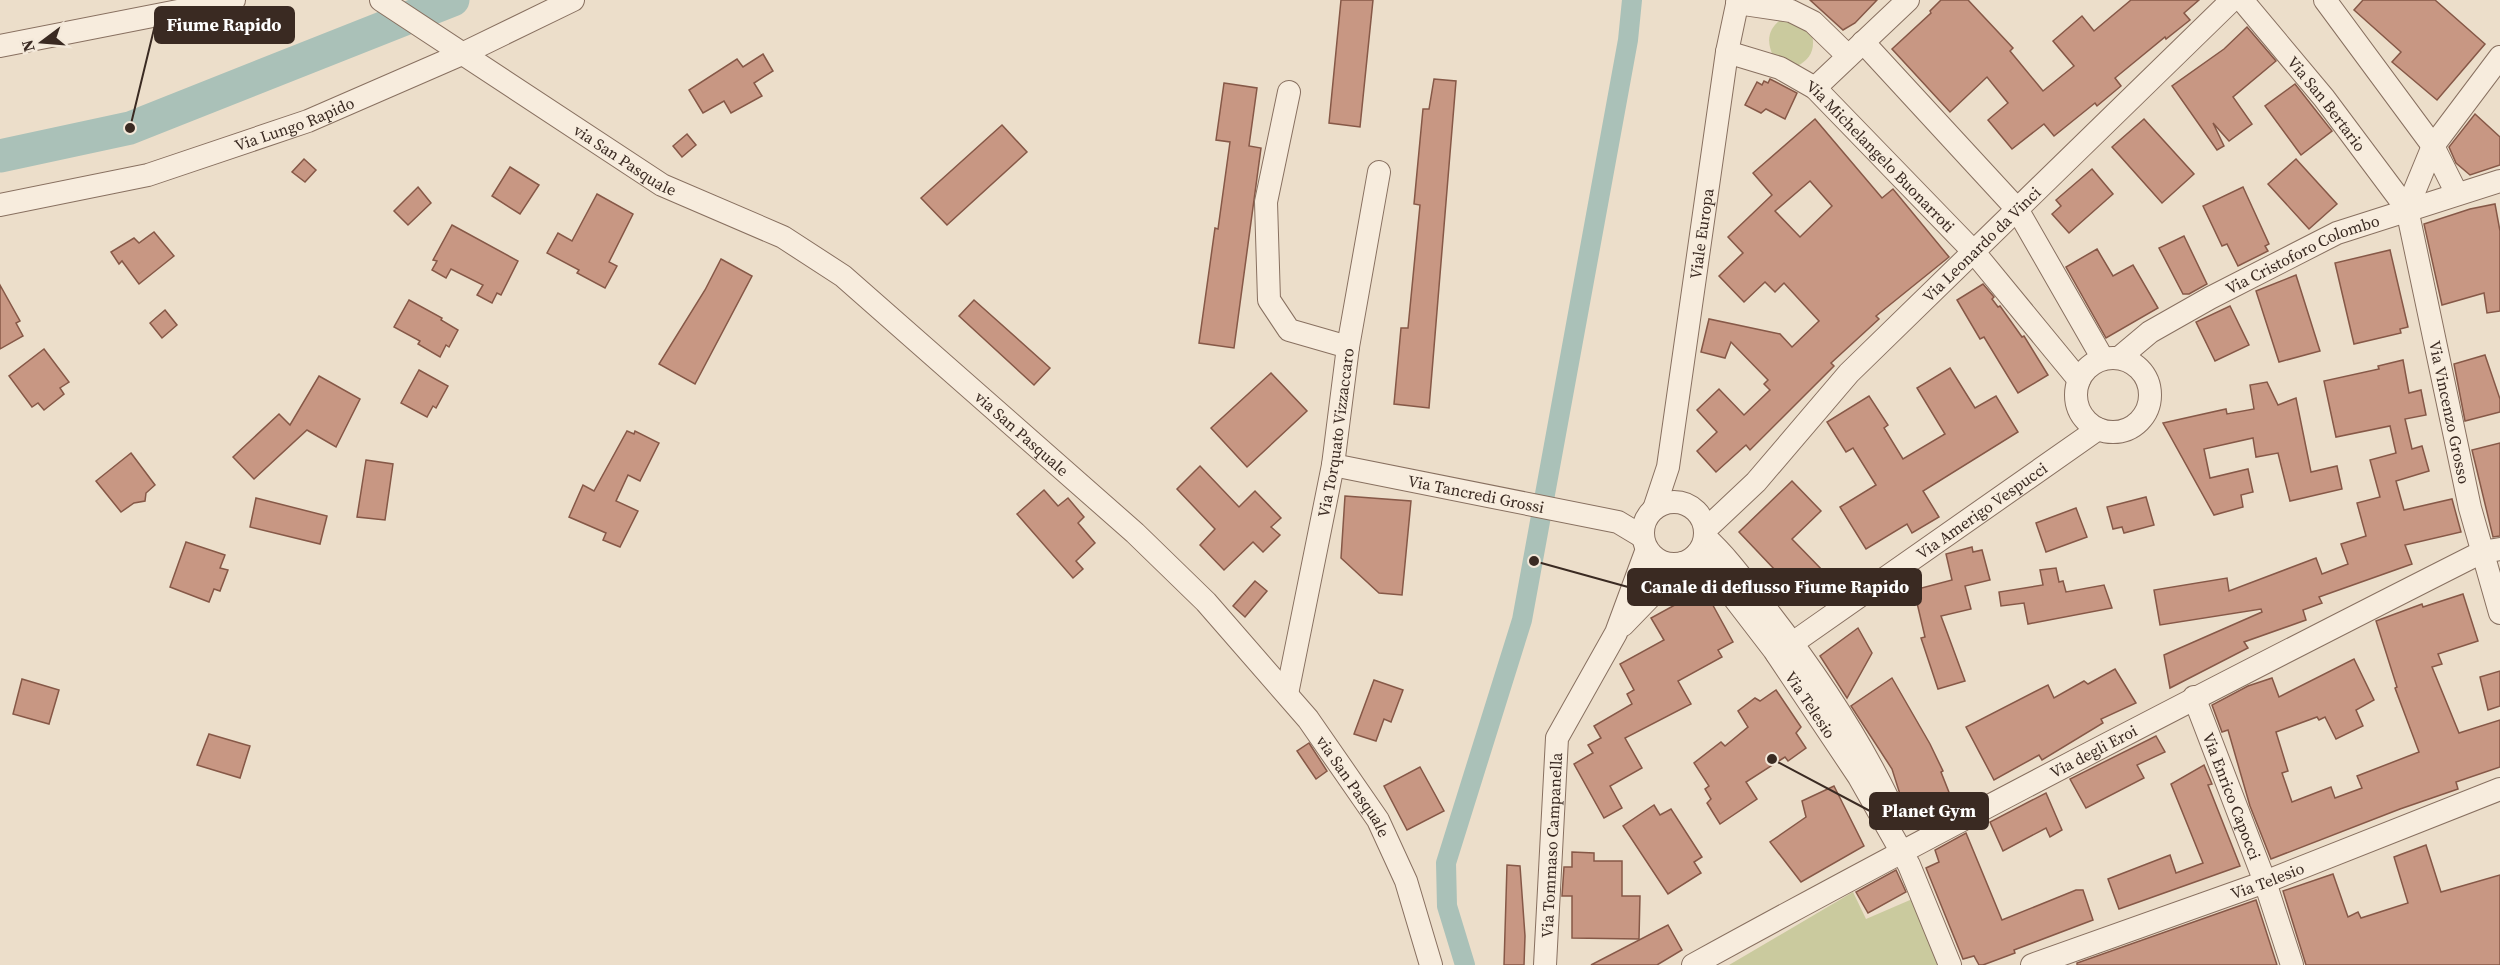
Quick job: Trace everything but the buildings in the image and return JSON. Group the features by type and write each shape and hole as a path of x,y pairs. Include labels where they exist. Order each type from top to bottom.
{"street":[{"path":"0,46 234,0"},
{"name":"via San Pasquale","path":"381,0 662,185 783,237 843,276 1135,533 1206,602 1287,694 1308,719 1378,820 1406,881 1431,965"},
{"name":"Via Lungo Rapido","path":"0,205 148,175 308,121 456,50 573,0"},
{"path":"1815,88 1908,0"},
{"name":"Via Leonardo da Vinci","path":"1697,546 1849,373 2232,0"},
{"name":"Via San Bertario","path":"2242,0 2324,98 2406,209"},
{"path":"2325,0 2433,146 2457,194"},
{"path":"1737,2 1791,11 1814,22 1856,49 2017,209 2111,358 2139,368 2150,388 2147,411 2132,428 2121,432 2098,429 2089,423 2077,403 2079,380 2085,371 2111,358"},
{"name":"Viale Europa","path":"1648,528 1668,467 1726,52 1737,2"},
{"name":"Via Michelangelo Buonarroti","path":"1726,52 1780,68 1815,88 1973,251 2079,380"},
{"path":"2406,209 2433,146 2500,57"},
{"path":"1289,92 1266,202 1269,300 1289,330 1348,347"},
{"name":"Via Torquato Vizzaccaro","path":"1287,694 1333,465 1348,347 1379,172"},
{"name":"Via Cristoforo Colombo","path":"2111,358 2150,333 2337,233 2406,209 2500,181"},
{"name":"Via Vincenzo Grosso","path":"2406,209 2470,508 2494,549 2500,613"},
{"name":"Via Amerigo Vespucci","path":"1785,649 2098,429"},
{"name":"Via Tancredi Grossi","path":"1333,465 1648,528"},
{"name":"Viale Europa","path":"1668,467 1682,503"},
{"path":"1682,503 1696,511 1697,546 1673,564 1663,562 1654,557 1648,528 1661,504 1682,503 1707,508 1724,505 1741,498"},
{"name":"Via Tommaso Campanella","path":"1545,965 1557,738 1616,633 1648,528"},
{"name":"Via Telesio","path":"1697,546 1714,572 1785,649 1859,777 1906,848 1950,965"},
{"name":"Via Tommaso Campanella","path":"1616,633 1697,546"},
{"name":"Via degli Eroi","path":"1693,965 1906,848 2194,697 2494,549"},
{"name":"Via Enrico Capocci","path":"2194,697 2265,882 2292,965"},
{"name":"Via Telesio","path":"2032,965 2265,882 2500,789"}],"green space":[{"path":"1783,18 1811,32 1813,47 1811,52 1806,60 1797,66 1773,56 1771,50 1769,40 1771,30"},
{"path":"1853,892 1866,919 1917,897 1942,965 1729,965"}],"waterway":[{"path":"0,156 130,128 453,0"},
{"path":"1465,965 1447,906 1446,863 1522,620 1628,40 1632,0"}],"place":[{"name":"Fiume Rapido","path":"130,128"},
{"name":"Canale di deflusso Fiume Rapido","path":"1534,561"},
{"name":"Planet Gym","path":"1772,759"}]}
